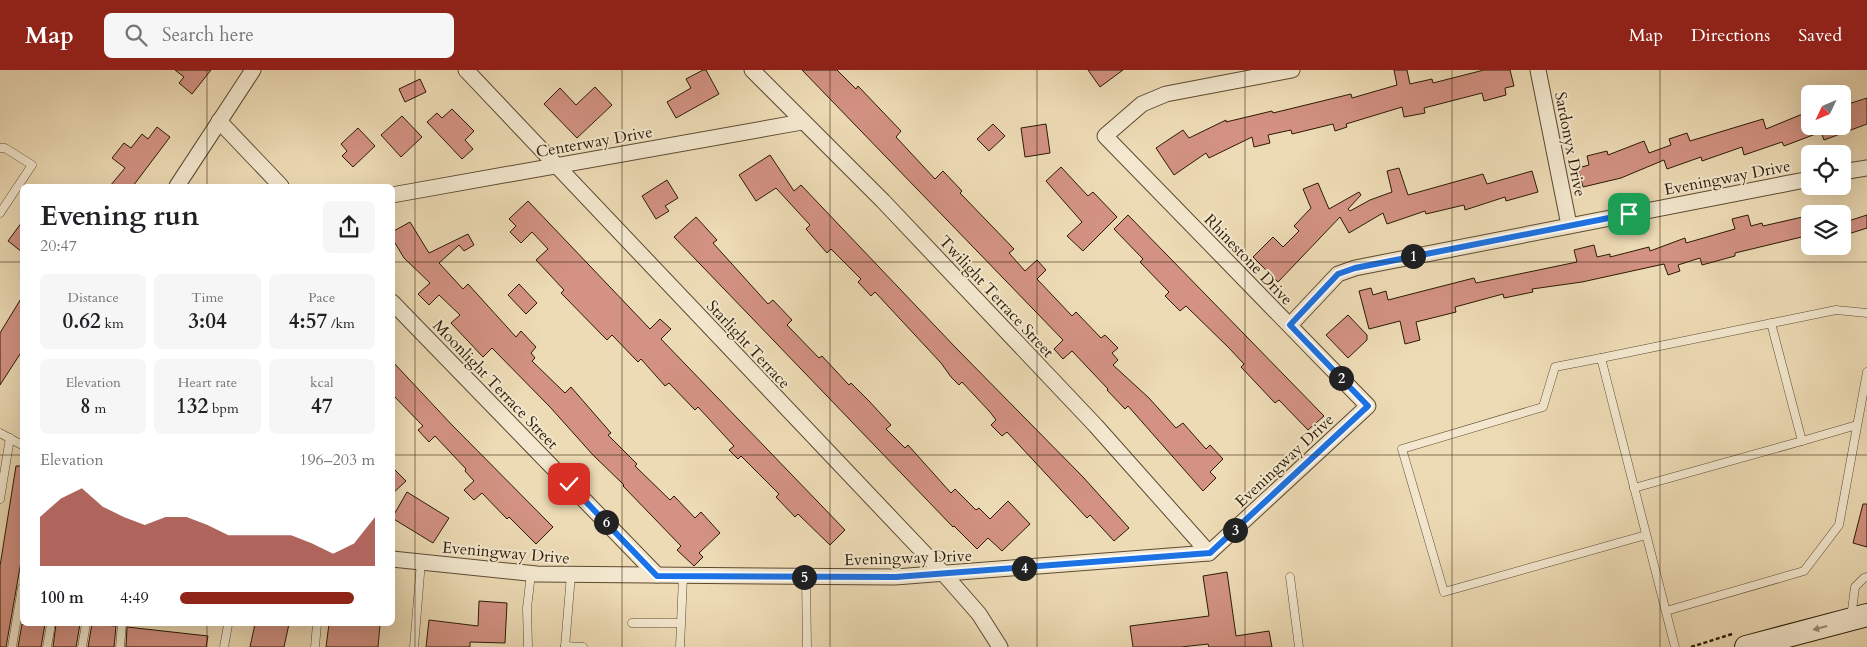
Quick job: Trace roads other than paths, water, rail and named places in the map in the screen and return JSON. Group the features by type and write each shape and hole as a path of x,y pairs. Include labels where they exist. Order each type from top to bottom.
{"main road":[{"path":"1746,647 1859,617"}],"street":[{"path":"178,184 253,70"},
{"name":"Starlight Terrace","path":"466,70 944,574 979,614 1000,647"},
{"name":"Twilight Terrace Street","path":"752,70 889,208 1096,426 1210,553"},
{"name":"Rhinestone Drive","path":"1292,70 1166,94 1142,104 1105,136 1368,406"},
{"name":"Sardonyx Drive","path":"1538,70 1569,225"},
{"path":"219,121 279,184"},
{"name":"Centerway Drive","path":"395,194 802,122"},
{"path":"1851,171 1867,168"},
{"name":"Eveningway Drive","path":"1290,325 1338,274 1355,268 1801,181"},
{"name":"Moonlight Terrace Street","path":"395,305 657,576"},
{"name":"Eveningway Drive","path":"395,559 531,574 683,577 896,577 1210,553 1368,406"}],"lane":[{"path":"0,156 3,148 32,165 0,213"},
{"path":"1646,535 1444,592 1402,449 1543,407 1555,367 1836,310 1867,313"},
{"path":"1771,324 1802,441"},
{"path":"1601,358 1675,647"},
{"path":"1666,611 1804,571 1839,525 1867,372"},
{"path":"1634,488 1857,425"},
{"path":"0,433 20,444"},
{"path":"0,499 10,438"},
{"path":"414,647 421,562"},
{"path":"528,647 527,608 531,574"},
{"path":"571,575 565,646 583,647"},
{"path":"680,647 683,577"},
{"path":"806,577 807,647"},
{"path":"1290,577 1298,647"},
{"path":"1859,617 1856,587 1867,577"},
{"path":"12,647 20,600"},
{"path":"632,623 680,623"},
{"path":"47,647 51,626"},
{"path":"82,647 86,626"},
{"path":"120,647 122,626"},
{"path":"224,647 228,626"},
{"path":"314,647 317,626"}]}
